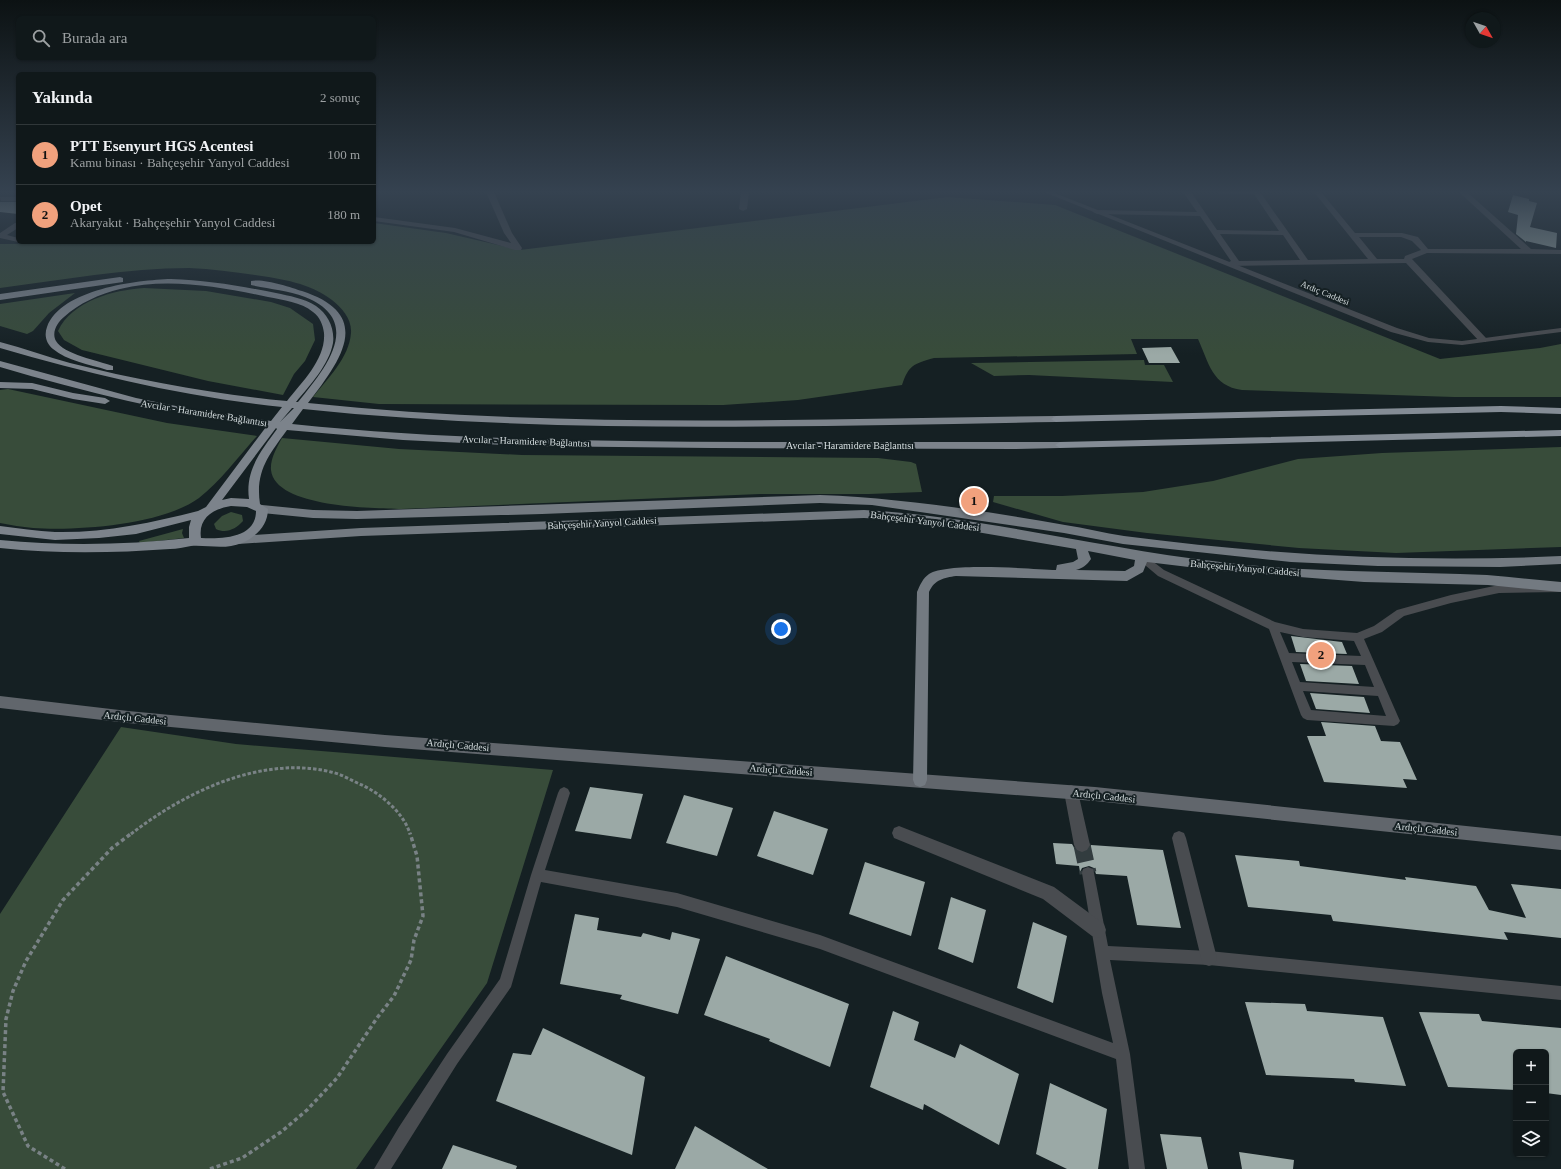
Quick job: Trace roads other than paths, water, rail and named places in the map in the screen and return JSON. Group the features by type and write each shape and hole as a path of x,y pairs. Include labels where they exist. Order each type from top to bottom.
{"highway":[{"path":"0,297 150,276 172,275 261,284 315,297 329,306 338,318 342,332 340,342 328,368 276,438 256,471 252,482 260,522 251,532 238,540 227,543 196,542 47,548 0,544"},
{"path":"129,378 108,367 59,350 52,343 50,336 51,328 56,319 80,301 114,288 141,284 177,282 228,286 296,300 312,307 321,315 327,324 328,345 312,375 206,511 196,521 194,529 196,542"},
{"name":"Avcılar - Haramidere Bağlantısı","path":"0,345 65,364 218,396 280,405 467,419 600,422 1056,419 1502,409"},
{"name":"Avcılar - Haramidere Bağlantısı","path":"0,364 101,394 213,416 323,430 394,436 509,442 860,446 1060,445 1561,433"},
{"path":"0,385 32,386 100,401 134,401"},
{"path":"1502,409 1561,404"},
{"path":"1502,409 1561,411"},
{"path":"0,530 55,536 99,534 136,530 206,511 221,504 235,502 258,507"}],"main road":[{"name":"Bahçeşehir Yanyol Caddesi","path":"258,507 313,514 357,515 542,510 820,499 872,501 922,507 1123,540 1291,558 1393,562 1500,563 1561,560"},
{"name":"Bahçeşehir Yanyol Caddesi","path":"238,540 361,532 864,514 912,517 1142,557 1280,572 1364,577 1488,580 1561,587"},
{"path":"1028,572 1074,567 1081,564 1085,559 1080,545"},
{"path":"920,780 923,592 926,583 934,576 956,572 1028,572 1127,576 1139,569 1142,557"},
{"name":"Ardıçlı Caddesi","path":"0,702 126,718 542,752 1071,792 1561,842"}],"street":[{"path":"1223,247 1233,264 1408,261 1484,340"},
{"path":"1295,247 1306,263"},
{"path":"1362,247 1375,262"},
{"path":"1422,247 1426,251"},
{"path":"1523,247 1529,252"},
{"path":"1408,261 1408,258 1426,251 1561,252"},
{"path":"1071,792 1082,845"},
{"path":"899,833 1048,893 1098,930"},
{"path":"1179,838 1209,958"}],"lane":[{"name":"Ardıç Caddesi","path":"1187,247 1394,330 1428,340 1462,343 1561,330"},
{"path":"1142,557 1161,573 1273,626 1303,633 1358,637 1378,629 1401,613 1451,599 1499,588 1561,587"},
{"path":"1273,626 1307,715 1394,721 1358,637"},
{"path":"1285,657 1369,661"},
{"path":"1296,686 1382,692"},
{"path":"382,1169 404,1132 506,982 537,875 564,793"},
{"path":"1088,873 1102,953 1123,1054 1137,1169"},
{"path":"537,875 676,900 820,942 1123,1054"},
{"path":"1102,953 1209,958 1561,993"}],"tunnel":[{"path":"1082,845 1088,873"}],"place":[{"name":"PTT Esenyurt HGS Acentesi","path":"974,501"},
{"name":"Opet","path":"1321,655"}]}
